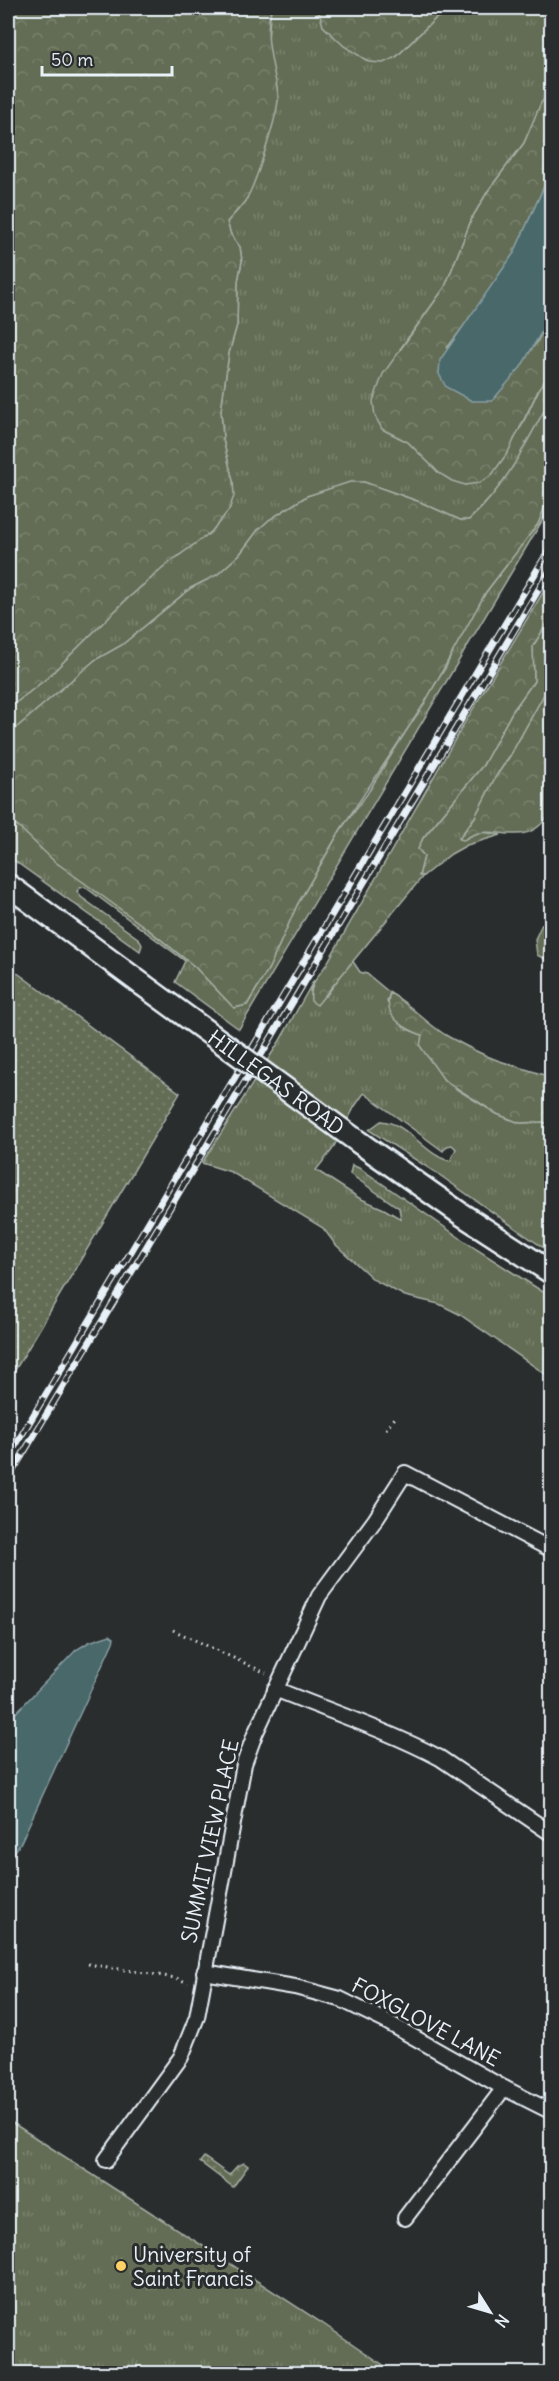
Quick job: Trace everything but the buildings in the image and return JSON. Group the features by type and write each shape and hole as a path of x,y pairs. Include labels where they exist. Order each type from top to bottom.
{"main road":[{"name":"HILLEGAS ROAD","path":"8,885 360,1143 461,1214 552,1273"}],"street":[{"name":"SUMMIT VIEW PLACE","path":"106,2160 181,2057 197,2017 244,1764 275,1689 319,1596 375,1520 405,1473 552,1550"},
{"path":"275,1689 379,1729 440,1758 552,1834"},
{"name":"FOXGLOVE LANE","path":"204,1972 295,1987 340,1999 552,2112"},
{"path":"405,2218 504,2088"}],"path":[{"path":"386,1429 395,1415"},
{"path":"174,1630 271,1675"},
{"path":"88,1964 176,1978 190,1983"}],"green space":[{"path":"8,8 271,8 268,31 278,103 255,180 245,201 227,222 231,235 240,247 242,261 238,281 237,325 229,353 221,410 223,440 233,481 234,496 229,510 211,532 170,562 128,598 47,678 8,709"},
{"path":"271,8 318,8 318,13 396,57 436,18 449,13 472,8 551,8 551,91 541,104 524,143 488,191 472,218 445,287 400,349 382,429 408,442 439,473 465,485 521,427 539,389 551,372 551,398 501,487 469,520 460,520 420,502 364,482 307,496 269,520 258,530 240,554 217,575 191,588 122,645 95,660 8,735 8,709 47,678 128,598 170,562 211,532 229,510 233,496 233,481 223,440 221,410 229,353 237,325 238,281 242,261 240,247 231,235 227,222 246,201 279,97 268,40"},
{"path":"318,8 472,8 436,18 396,57 383,63 369,62 344,46 323,26"},
{"path":"551,91 551,171 514,253 447,348 492,401 537,342 551,316 551,372 539,389 508,452 491,476 479,483 465,485 452,481 439,473 408,442 382,429 375,416 373,401 383,374 445,287 472,218 488,191 524,143 541,103"},
{"path":"551,398 551,491 538,524 486,592 424,704 341,829 297,905 269,968 247,1005 234,1008 194,966 54,861 8,819 8,735 95,660 122,645 191,588 217,575 240,554 258,530 269,520 307,496 350,482 364,482 420,502 460,520 469,520 505,478 525,447"},
{"path":"551,491 551,506 239,1029 175,982 185,961 85,887 77,891 81,897 139,939 142,945 140,951 8,856 8,819 194,966 234,1008 247,1005 269,968 297,905 341,829 367,794 446,667 457,642 486,592 538,524"},
{"path":"551,579 551,617 533,646 534,681 512,712 483,765 423,838 418,849 424,856 419,876 423,876 317,1005 311,1001 314,982"},
{"path":"551,617 551,682 475,817 459,838 464,840 482,833 501,835 467,845 451,854 423,876 419,876 424,856 418,849 423,838 483,765 512,712 534,681 533,646"},
{"path":"551,682 552,810 542,824 531,831 520,834 486,832 475,834 464,840 459,839 475,817"},
{"path":"552,921 551,962 537,955 535,939 542,924"},
{"path":"352,960 360,972 367,974 390,993 387,1002 406,1029 422,1035 444,1080 497,1114 520,1123 543,1122 551,1125 551,1253 438,1174 369,1130 381,1121 391,1123 400,1127 441,1158 450,1161 456,1149 452,1145 447,1146 443,1151 364,1093 332,1150 316,1170 359,1198 401,1219 399,1208 350,1174 352,1165 361,1169 476,1249 551,1297 551,1378 459,1314 439,1304 405,1296 374,1280 335,1244 323,1228 231,1172 202,1163 279,1042 314,980 310,991 326,996"},
{"path":"8,966 180,1093 8,1382"},
{"path":"390,993 441,1032 462,1044 489,1057 551,1078 551,1125 543,1122 520,1123 497,1114 444,1080 420,1046 422,1035 401,1025 392,1015 388,1001"},
{"name":"University of Saint Francis","path":"8,2120 322,2323 395,2373 8,2373"},
{"path":"204,2157 229,2175 237,2166 244,2163 248,2166 233,2187 200,2162"}],"water":[{"path":"551,171 551,316 521,367 492,401 472,401 446,387 439,374 440,360 514,253"},
{"path":"110,1635 114,1638 113,1642 21,1842 8,1863 8,1721 76,1650 89,1642"}],"railway":[{"path":"8,1458 552,545"},
{"path":"8,1479 552,567"}],"place":[{"name":"University of Saint Francis","path":"121,2266"}]}
